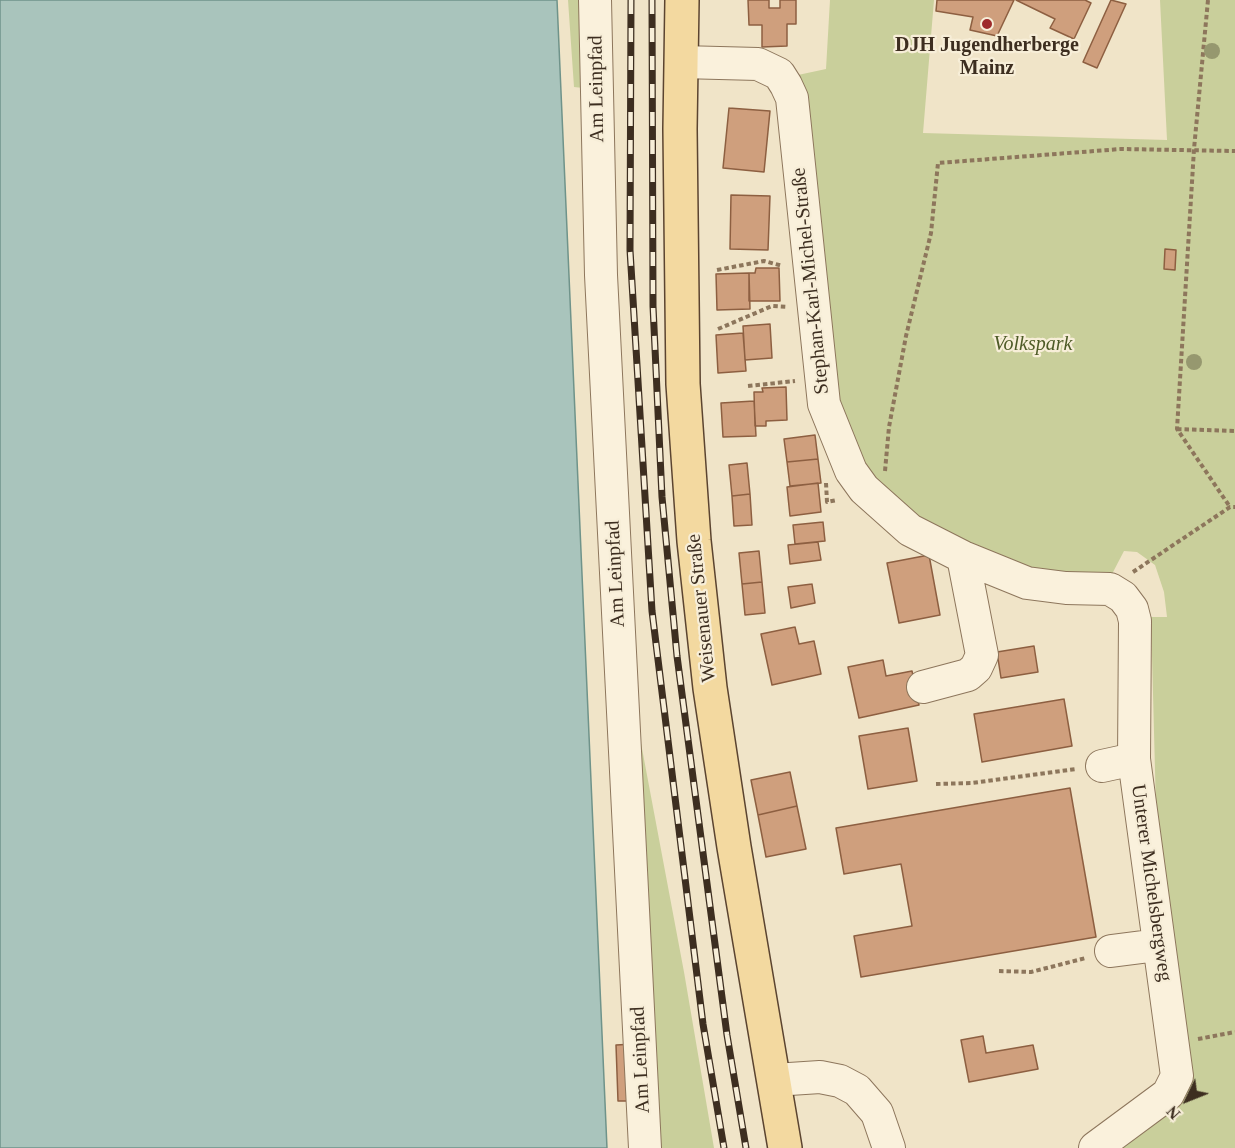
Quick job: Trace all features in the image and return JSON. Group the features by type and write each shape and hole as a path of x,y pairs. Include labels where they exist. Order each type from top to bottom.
{"main road":[{"name":"Weisenauer Straße","path":"682,0 683,384 694,541 714,711 785,1148"}],"street":[{"name":"Am Leinpfad","path":"595,0 601,274 645,1148"},
{"name":"Stephan-Karl-Michel-Straße","path":"681,62 758,64 771,68 783,80 792,98 824,405 851,471 864,489 909,530 963,557 1028,583 1066,588 1110,589"},
{"path":"923,687 968,675 976,668 982,655 963,557"},
{"name":"Unterer Michelsbergweg","path":"1095,1148 1168,1094 1176,1076 1134,759 1135,621 1132,609 1123,597 1110,589"},
{"path":"1102,766 1134,759"},
{"path":"1111,951 1158,945"},
{"path":"774,1080 820,1077 840,1081 857,1090 877,1113 889,1148"}],"path":[{"path":"1110,589 1233,507 1177,429 1194,149 1208,0"},
{"path":"881,506 889,427 901,359 931,233 938,163 1121,149 1235,151"},
{"path":"717,270 764,261 783,265 792,279 809,277"},
{"path":"718,329 772,306 813,309"},
{"path":"747,386 820,379"},
{"path":"1177,429 1235,431"},
{"path":"936,784 972,783 1102,766"},
{"path":"999,971 1031,972 1111,951"},
{"path":"1205,1038 1235,1032"}],"green space":[{"path":"568,0 590,0 592,89 574,87"},
{"name":"Volkspark","path":"830,0 934,0 923,133 1167,140 1160,0 1235,0 1235,1148 1122,1148 1164,1115 1151,617 1167,617 1164,592 1155,565 1137,552 1124,551 1111,576 1022,573 925,529 866,470 836,410 798,75 826,69"},
{"path":"631,690 684,972 714,1148 653,1148"}],"water":[{"path":"0,0 557,0 607,1148 0,1148"}],"building":[{"path":"748,0 769,0 769,8 780,8 780,0 796,0 796,24 787,24 787,46 762,47 762,25 749,25"},
{"name":"DJH Jugendherberge Mainz","path":"937,0 1014,0 997,36 970,30 973,17 936,11"},
{"name":"DJH Jugendherberge Mainz","path":"1016,0 1085,0 1091,3 1074,39 1050,28 1055,19"},
{"path":"1111,0 1126,4 1097,68 1083,62"},
{"path":"729,108 770,111 764,172 723,168"},
{"path":"731,195 770,196 768,250 730,249"},
{"path":"1165,249 1176,250 1175,270 1164,269"},
{"path":"756,268 779,268 780,301 749,301 749,273 755,273"},
{"path":"749,273 750,309 717,310 716,274"},
{"path":"770,324 772,358 745,360 743,326"},
{"path":"743,333 746,371 718,373 716,335"},
{"path":"786,387 787,420 766,421 766,426 755,426 754,392 763,392 762,388"},
{"path":"754,401 756,436 723,437 721,403"},
{"path":"815,435 818,459 787,462 784,439"},
{"path":"818,459 821,483 790,486 787,462"},
{"path":"747,463 750,494 732,496 729,465"},
{"path":"818,483 821,512 790,516 787,487"},
{"path":"750,494 752,525 734,526 732,496"},
{"path":"823,522 825,541 795,544 793,525"},
{"path":"818,542 821,560 790,564 788,545"},
{"path":"759,551 762,582 742,584 739,553"},
{"path":"929,555 940,615 899,623 887,563"},
{"path":"762,582 765,613 745,615 742,584"},
{"path":"812,584 815,603 791,608 788,587"},
{"path":"795,627 799,644 814,641 821,674 772,685 761,634"},
{"path":"1034,646 1038,672 1001,678 997,652"},
{"path":"883,660 886,676 912,671 919,705 859,718 848,667"},
{"path":"1064,699 1072,746 982,762 974,714"},
{"path":"908,728 917,781 868,789 859,736"},
{"path":"790,772 797,806 758,815 751,780"},
{"path":"1070,788 1096,937 861,977 854,936 912,926 901,864 844,874 836,828"},
{"path":"797,806 806,849 766,857 758,815"},
{"path":"983,1036 986,1053 1033,1045 1038,1069 969,1082 961,1040"},
{"path":"634,1044 636,1101 618,1101 616,1045"}],"railway":[{"path":"631,0 630,250 652,611 703,1024 724,1148"},
{"path":"652,0 653,306 662,497 677,656 727,1035 746,1148"}],"place":[{"name":"DJH Jugendherberge Mainz","path":"987,24"}]}
